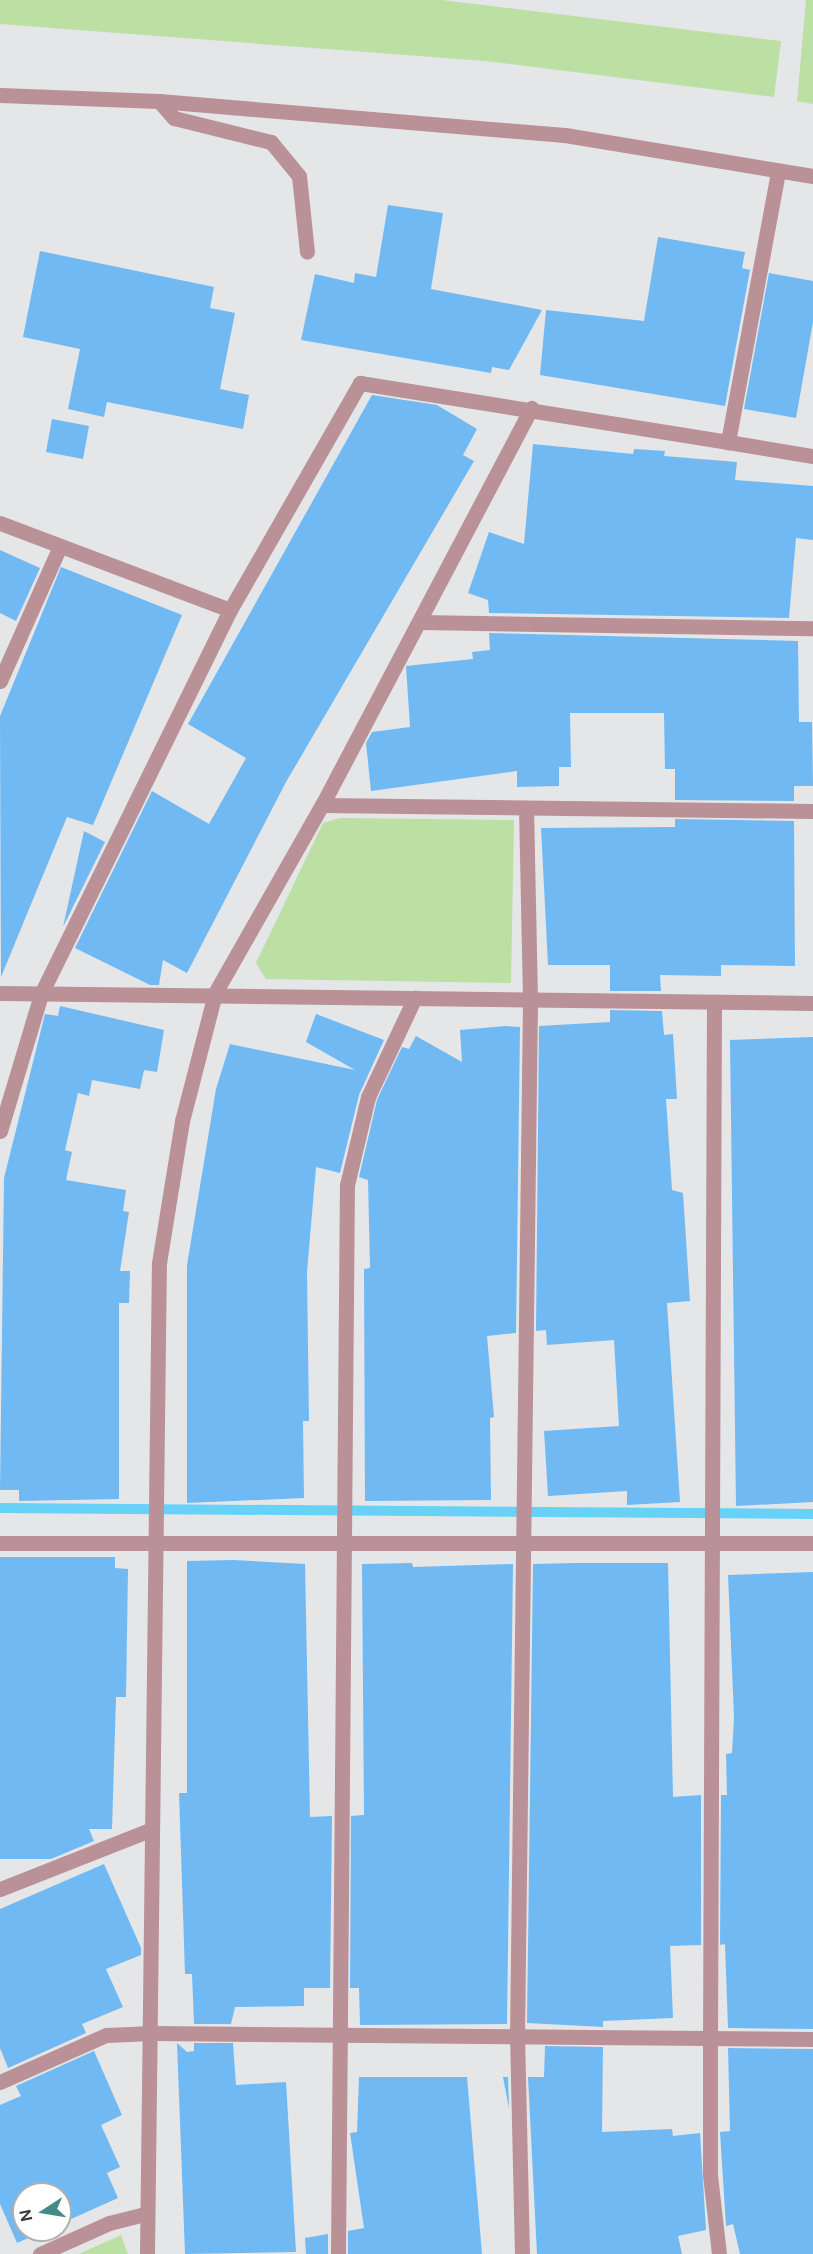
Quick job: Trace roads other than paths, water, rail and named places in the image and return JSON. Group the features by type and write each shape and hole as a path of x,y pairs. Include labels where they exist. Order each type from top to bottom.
{"street":[{"path":"0,95 159,101 565,135 813,176"},
{"path":"159,101 174,118 271,142 299,176 307,252"},
{"path":"728,442 778,172"},
{"path":"0,1131 41,994 230,610 360,383 531,408 813,456"},
{"path":"147,2254 146,2214 153,2033 152,1829 160,1542 159,1263 182,1121 215,993 322,805 531,408"},
{"path":"0,523 230,610"},
{"path":"0,681 60,546"},
{"path":"418,622 813,627"},
{"path":"322,805 813,811"},
{"path":"522,2254 517,2036 521,1543 530,998 526,808"},
{"path":"0,993 215,993 813,1003"},
{"path":"338,2254 337,2035 347,1185 368,1097 416,997"},
{"path":"714,1002 709,1543 710,2175 719,2254"},
{"path":"0,1543 813,1543"},
{"path":"0,1889 152,1829"},
{"path":"0,2082 106,2035 153,2033 813,2039"},
{"path":"40,2254 109,2223 146,2214"}],"waterway":[{"path":"0,1508 813,1514"}]}
